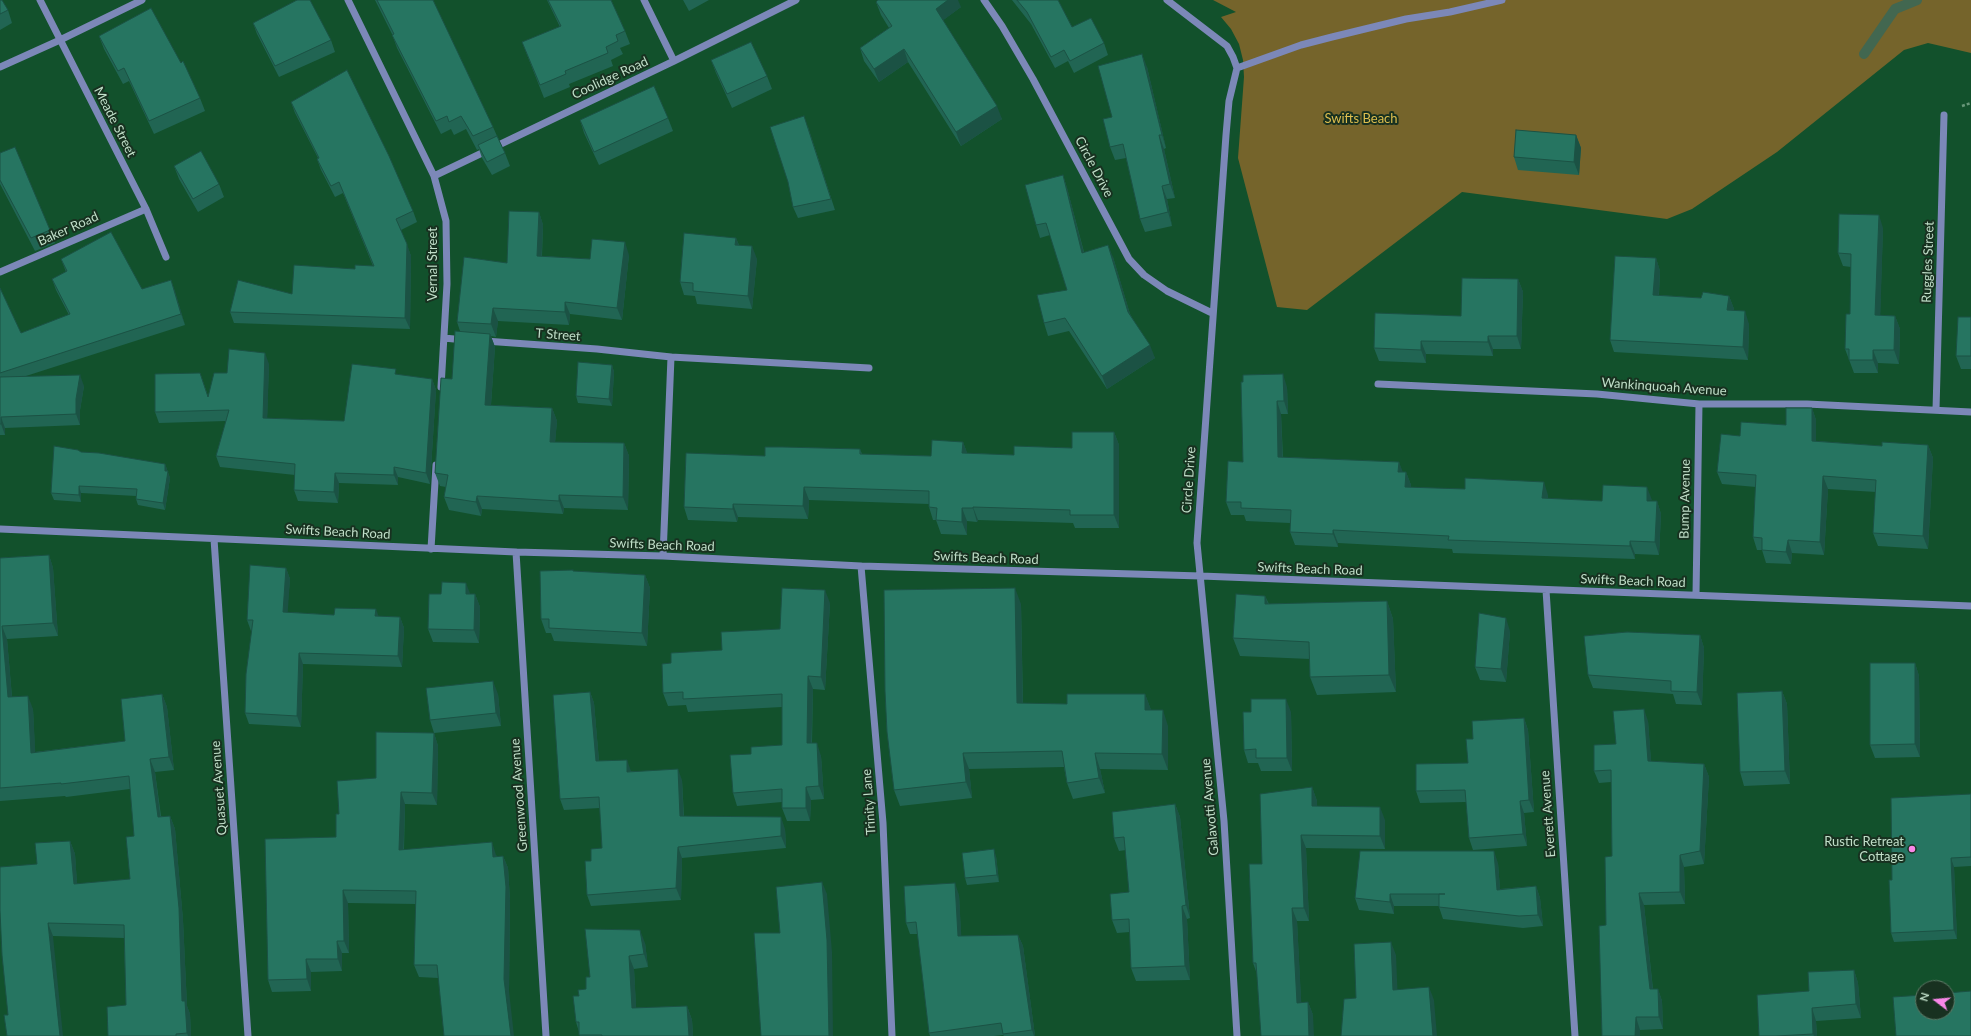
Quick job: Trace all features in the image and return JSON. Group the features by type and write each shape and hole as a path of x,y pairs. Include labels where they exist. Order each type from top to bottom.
{"street":[{"name":"Meade Street","path":"40,0 146,208 166,257"},
{"path":"0,67 142,0"},
{"name":"Vernal Street","path":"348,0 434,176 446,221 447,284 441,393"},
{"path":"644,0 674,62"},
{"name":"Coolidge Road","path":"434,176 674,62 796,0"},
{"name":"Circle Drive","path":"984,0 1002,26 1033,79 1129,259 1144,275 1167,291 1212,313"},
{"path":"1168,0 1227,46 1237,68 1274,54 1332,37 1406,19 1465,9 1502,0"},
{"name":"Circle Drive","path":"1202,576 1197,543 1212,313 1229,101 1237,68"},
{"name":"Ruggles Street","path":"1936,410 1944,115"},
{"name":"Baker Road","path":"0,272 146,208"},
{"name":"T Street","path":"444,338 597,349 671,357 869,368"},
{"path":"663,556 671,357"},
{"name":"Wankinquoah Avenue","path":"1378,384 1597,394 1699,404 1807,404 1971,412"},
{"name":"Bump Avenue","path":"1696,595 1699,404"},
{"path":"431,549 437,455"},
{"name":"Swifts Beach Road","path":"0,529 431,549 663,556 861,566 1202,576 1971,606"},
{"name":"Quasuet Avenue","path":"214,539 248,1036"},
{"name":"Greenwood Avenue","path":"516,552 546,1036"},
{"name":"Trinity Lane","path":"861,566 883,823 892,1036"},
{"name":"Galavotti Avenue","path":"1202,576 1224,822 1236,1036"},
{"name":"Everett Avenue","path":"1546,590 1575,1036"}],"green space":[{"name":"Swifts Beach","path":"1213,0 1971,0 1971,53 1928,43 1904,50 1777,152 1692,209 1667,219 1462,192 1307,310 1277,307 1238,158 1244,77 1243,60 1239,44 1231,29 1221,17 1236,12"}],"building":[{"path":"0,0 2,0 8,10 0,14"},
{"path":"297,0 310,0 331,40 275,66 253,23"},
{"path":"377,0 433,0 493,127 473,136 461,116 449,122 447,116 436,121 392,35 394,34"},
{"path":"548,0 611,0 625,31 616,35 618,41 606,47 608,53 565,71 566,74 540,85 522,42 561,26"},
{"path":"878,0 948,0 936,9 997,106 956,132 904,49 874,69 860,48 892,26 876,2"},
{"path":"1017,0 1058,0 1072,27 1091,18 1104,43 1070,61 1064,50 1051,57 1027,12"},
{"path":"151,8 181,63 183,61 200,98 149,121 124,68 118,71 99,36"},
{"path":"751,42 767,76 727,94 711,60"},
{"path":"1142,54 1162,135 1159,135 1170,184 1162,186 1168,212 1140,219 1123,144 1110,147 1103,119 1112,117 1098,66"},
{"path":"347,70 389,156 413,211 396,219 407,244 405,318 230,312 238,280 292,294 294,265 355,269 355,265 374,266 339,182 331,186 317,159 319,158 291,102"},
{"path":"654,86 668,118 594,152 580,120"},
{"path":"804,116 831,199 793,207 788,182 770,127"},
{"path":"1516,130 1576,135 1574,162 1514,157"},
{"path":"497,136 505,153 487,162 478,145"},
{"path":"15,147 50,230 31,238 0,180 0,153"},
{"path":"201,151 219,184 193,199 174,166"},
{"path":"1063,175 1082,253 1108,245 1128,312 1150,345 1102,376 1065,318 1044,323 1037,295 1067,290 1046,223 1036,225 1025,185"},
{"path":"509,211 539,212 537,256 590,259 592,239 625,242 617,308 565,302 565,312 493,308 491,324 457,322 464,257 507,263"},
{"path":"1839,214 1879,215 1875,315 1895,316 1894,350 1873,350 1873,360 1849,360 1849,349 1845,349 1846,314 1850,314 1851,254 1838,253"},
{"path":"111,232 142,289 171,280 181,314 0,373 0,288 21,333 70,314 52,279 67,271 61,259"},
{"path":"684,233 736,238 735,245 752,246 748,296 693,291 693,283 680,282"},
{"path":"1615,256 1656,258 1653,295 1701,298 1703,292 1729,296 1727,310 1745,311 1743,347 1610,340"},
{"path":"1462,278 1518,279 1517,336 1488,336 1488,342 1421,341 1421,350 1374,348 1375,313 1461,316"},
{"path":"1958,317 1971,317 1971,356 1956,356"},
{"path":"455,331 490,334 485,405 552,408 550,442 624,443 623,497 559,495 559,501 477,496 476,502 444,497 448,475 435,473 441,378 452,379"},
{"path":"229,349 265,353 263,418 344,421 352,364 396,369 395,374 432,379 426,473 394,467 394,475 335,473 334,492 294,490 295,464 216,456 229,410 155,412 155,374 200,373 208,397 214,373 227,373"},
{"path":"578,362 612,365 609,399 576,396"},
{"path":"1283,374 1284,401 1277,401 1278,457 1399,462 1398,472 1406,472 1405,487 1465,489 1465,478 1544,482 1542,498 1602,501 1603,485 1647,487 1647,501 1657,501 1655,542 1630,541 1630,546 1448,540 1449,536 1333,530 1333,534 1290,532 1291,510 1241,508 1241,502 1226,502 1228,461 1243,462 1241,382 1243,382 1243,375"},
{"path":"80,375 76,399 76,414 1,417 0,424 0,377"},
{"path":"1786,408 1812,408 1812,441 1882,446 1882,442 1928,445 1923,536 1873,533 1876,480 1823,476 1820,542 1788,540 1786,552 1762,550 1762,538 1753,537 1756,475 1717,472 1721,434 1740,436 1741,422 1786,425"},
{"path":"1072,432 1114,432 1114,515 1070,515 1070,510 973,507 962,508 962,522 936,520 937,508 929,507 929,491 804,487 803,506 733,504 733,509 684,507 686,453 765,456 765,447 783,447 860,449 860,454 931,456 932,440 963,442 962,453 1014,455 1014,446 1072,448"},
{"path":"54,446 78,450 81,452 99,453 165,464 165,471 168,471 163,503 136,499 137,489 79,486 79,495 51,493"},
{"path":"49,555 53,623 2,626 8,697 28,696 31,753 125,741 121,699 162,694 169,757 150,759 158,817 170,816 179,908 182,1001 185,1001 187,1033 176,1034 176,1036 108,1036 107,1007 126,1005 124,925 48,923 60,1036 7,1036 4,1015 8,1015 2,955 0,867 37,864 35,843 70,841 74,884 130,879 126,837 134,836 129,776 61,784 0,788 0,558"},
{"path":"250,565 286,568 283,612 334,615 335,608 376,609 375,616 400,617 398,656 299,653 297,716 245,713 246,674 253,620 247,620"},
{"path":"573,570 645,575 642,633 549,628 549,619 541,619 540,571"},
{"path":"442,582 466,583 466,594 475,594 474,630 428,629 429,594 441,594"},
{"path":"782,588 825,590 821,677 808,676 807,743 817,743 819,786 806,787 806,808 782,808 782,789 733,793 730,755 751,754 751,747 782,745 782,694 683,699 683,692 663,693 662,664 671,663 671,653 722,650 721,632 780,629"},
{"path":"1015,588 1017,703 1067,704 1067,694 1145,694 1145,710 1163,710 1162,754 1095,753 1099,778 1067,783 1062,751 963,753 966,782 894,790 887,732 884,590"},
{"path":"1236,594 1265,596 1265,604 1387,601 1389,675 1310,677 1309,642 1233,638"},
{"path":"1479,613 1506,618 1501,669 1475,667"},
{"path":"1627,632 1700,635 1697,692 1671,691 1671,681 1588,675 1584,636"},
{"path":"1870,663 1915,663 1915,744 1870,745"},
{"path":"493,681 496,713 430,720 426,688"},
{"path":"1782,691 1785,771 1740,772 1737,693"},
{"path":"590,692 596,761 627,760 627,772 678,769 680,816 781,817 781,836 678,847 676,888 587,895 585,861 591,861 591,849 602,848 599,797 560,799 553,695"},
{"path":"1251,699 1286,699 1287,758 1256,758 1256,749 1244,750 1243,712 1251,712"},
{"path":"1644,709 1648,761 1704,764 1700,851 1680,855 1680,892 1639,893 1650,989 1658,989 1659,1017 1636,1017 1635,1036 1602,1036 1599,926 1606,925 1605,857 1612,856 1611,770 1594,771 1594,745 1616,744 1613,711"},
{"path":"1524,718 1529,800 1520,801 1523,834 1469,838 1465,790 1416,791 1416,764 1468,763 1466,739 1473,739 1472,721"},
{"path":"376,732 434,733 432,793 401,792 399,850 492,842 493,857 503,856 506,887 504,979 511,1036 444,1036 437,965 414,965 416,891 343,890 344,941 337,941 338,959 306,959 307,979 268,980 265,839 336,837 336,814 339,814 337,781 376,778"},
{"path":"1312,787 1312,806 1380,807 1380,836 1301,835 1304,908 1292,908 1297,1003 1308,1002 1309,1036 1261,1036 1256,963 1253,963 1249,864 1262,864 1260,794"},
{"path":"1971,794 1971,857 1951,858 1954,930 1891,933 1889,880 1892,880 1891,798"},
{"path":"1175,804 1186,905 1182,906 1185,966 1131,968 1129,919 1112,920 1110,894 1129,892 1124,837 1114,838 1112,812"},
{"path":"994,849 997,875 965,878 962,853"},
{"path":"1360,851 1494,851 1497,890 1536,886 1538,915 1519,916 1439,907 1439,894 1390,894 1390,902 1355,898"},
{"path":"822,882 827,940 829,1036 761,1036 754,933 780,933 776,887"},
{"path":"955,883 958,936 1018,935 1032,1030 1003,1034 1001,1023 929,1033 916,922 906,923 904,886"},
{"path":"585,929 640,930 644,954 629,956 632,1008 687,1006 689,1036 579,1035 579,1022 576,1022 573,996 579,996 578,990 586,989 586,977 590,977"},
{"path":"1391,942 1393,990 1429,987 1433,1036 1341,1036 1344,999 1356,998 1354,944"},
{"path":"1854,970 1856,1004 1812,1008 1813,1034 1759,1036 1757,995 1809,991 1808,972"},
{"path":"1971,991 1971,1036 1896,1036 1893,997 1915,996 1915,1020 1955,1020 1955,992"}],"waterway":[{"path":"1864,54 1895,9 1917,0"}],"place":[{"name":"Rustic Retreat Cottage","path":"1912,849"}]}
